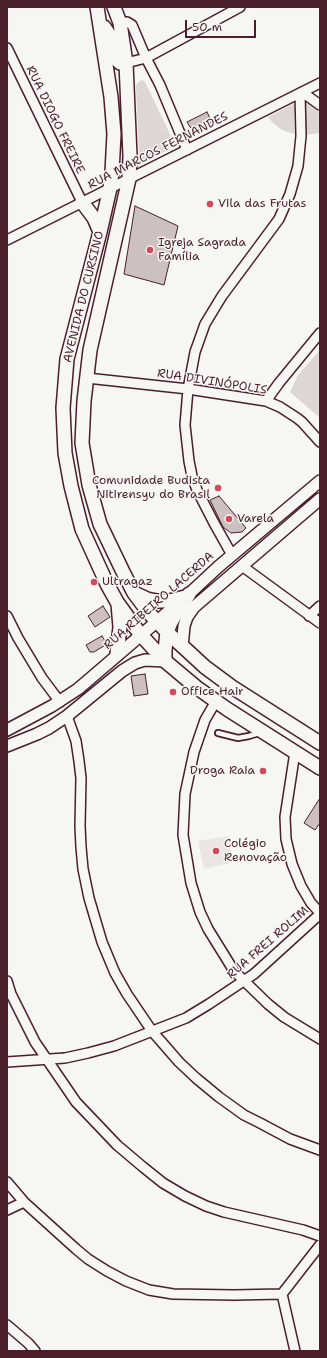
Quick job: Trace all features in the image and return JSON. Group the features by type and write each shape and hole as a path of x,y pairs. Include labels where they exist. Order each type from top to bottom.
{"main road":[{"name":"AVENIDA DO CURSINO","path":"97,7 111,97 114,158 110,188 100,232 67,359 63,408 65,453 71,486 82,529 107,584 117,602 140,634 165,661 196,687 216,701 320,768"},
{"name":"AVENIDA DO CURSINO","path":"114,7 120,23 126,63 130,156 129,179 90,350 84,401 82,443 100,524 134,593 156,621 205,667 232,687 320,744"},
{"path":"100,20 111,37 117,60 120,63 126,63"},
{"path":"82,202 94,218 100,232"},
{"path":"134,593 147,599 157,601 169,601 187,596"},
{"path":"165,661 167,632 171,622 187,596"},
{"path":"117,602 120,627 117,654"}],"street":[{"path":"126,63 146,58 240,7"},
{"path":"120,23 127,22 132,25 146,58 160,85 187,150"},
{"name":"RUA DIOGO FREIRE","path":"7,48 82,202"},
{"name":"RUA MARCOS FERNANDES","path":"7,240 320,83"},
{"path":"301,93 320,105"},
{"path":"232,555 200,496 192,476 185,425 188,389 195,352 205,324 222,296 279,219 290,194 298,166 301,136 301,93"},
{"path":"266,402 279,383 320,333"},
{"name":"RUA DIVINÓPOLIS","path":"87,378 188,389 266,402 280,407 297,418 320,442"},
{"name":"RUA RIBEIRO LACERDA","path":"7,730 60,702 78,689 140,634 187,596 232,555 320,481"},
{"path":"182,647 184,626 187,617 194,607 320,499"},
{"path":"242,566 320,623"},
{"path":"309,616 320,606"},
{"path":"7,616 18,638 42,678 60,702"},
{"path":"7,746 37,734 67,716 134,663 146,660 165,661"},
{"path":"216,701 205,720 189,770 184,794 183,835 186,861 191,883 200,912 221,951 234,971 244,982 284,1017 320,1040"},
{"path":"67,716 76,741 79,761 81,778 80,826 83,870 95,922 115,973 134,1006 152,1031 179,1062 219,1097 244,1115 260,1124 290,1139 320,1150"},
{"path":"295,752 285,817 286,839 292,864 298,880 305,894 320,914"},
{"name":"RUA FREI ROLIM","path":"7,1062 65,1058 88,1053 114,1046 186,1018 244,982 320,914"},
{"path":"7,981 35,1042 76,1102 117,1145 163,1183 192,1199 224,1212 303,1230 320,1236"},
{"path":"7,1182 24,1202 88,1259 126,1281 149,1290 173,1294 282,1294"},
{"path":"7,1210 24,1202"},
{"path":"282,1294 320,1245"},
{"path":"282,1294 295,1351"},
{"path":"7,1325 35,1351"}],"lane":[{"path":"218,733 238,738 262,731"}],"shaded area":[{"path":"142,80 145,82 173,142 166,151 143,162 140,161 139,157 136,86 137,83"},
{"path":"303,100 320,112 320,133 304,135"},
{"path":"295,103 294,134 282,130 268,117"},
{"path":"320,350 320,418 290,392 298,375"},
{"name":"Colégio Renovação","path":"228,836 233,862 204,869 198,841"}],"building":[{"path":"207,112 212,122 193,130 187,122"},
{"name":"Igreja Sagrada Família","path":"135,206 178,226 164,285 124,274"},
{"name":"Varela","path":"219,496 246,528 242,532 231,533 223,527 210,500"},
{"path":"103,606 110,617 95,627 88,616"},
{"path":"102,636 107,644 94,652 90,652 86,645"},
{"path":"145,674 148,694 134,696 131,676"},
{"path":"320,798 320,823 315,830 304,823"}],"place":[{"name":"Vila das Frutas","path":"210,204"},
{"name":"Igreja Sagrada Família","path":"150,250"},
{"name":"Comunidade Budista Nitirensyu do Brasil","path":"218,488"},
{"name":"Varela","path":"229,519"},
{"name":"Ultragaz","path":"94,582"},
{"name":"Office Hair","path":"173,692"},
{"name":"Droga Raia","path":"263,771"},
{"name":"Colégio Renovação","path":"216,851"}]}
